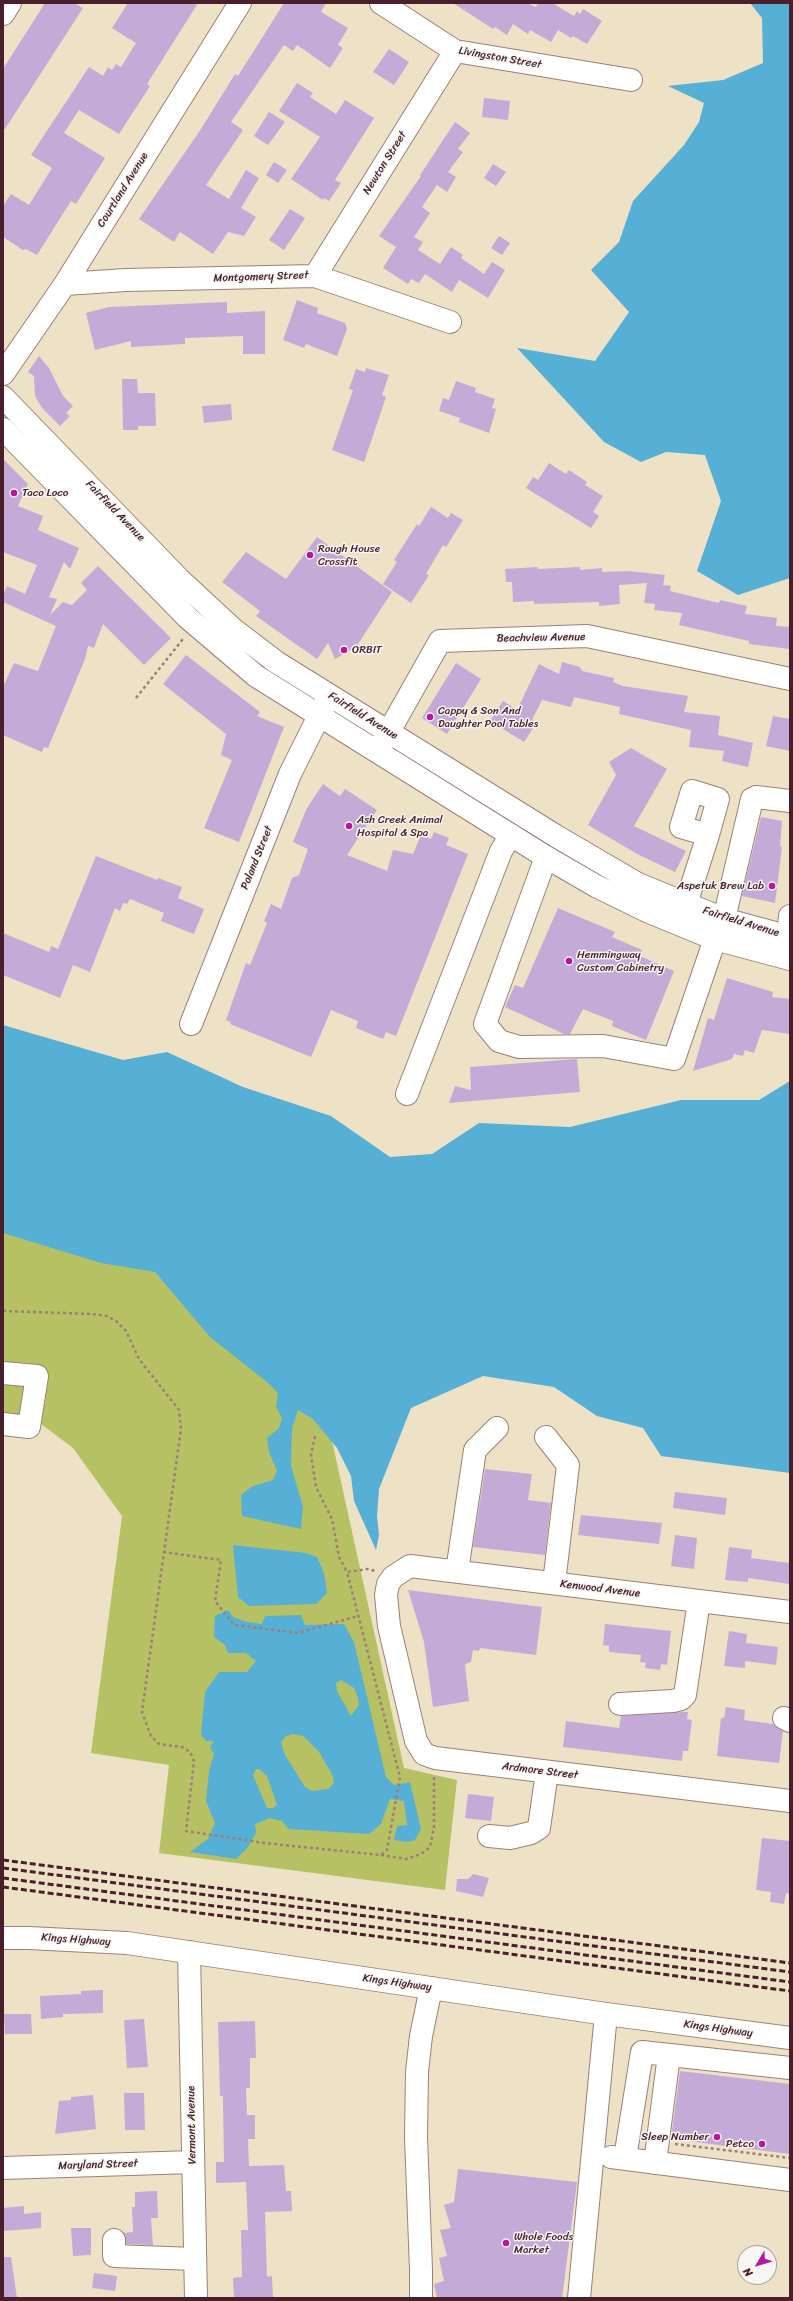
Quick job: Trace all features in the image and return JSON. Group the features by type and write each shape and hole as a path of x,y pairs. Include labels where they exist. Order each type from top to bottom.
{"street":[{"path":"3,14 10,3"},
{"name":"Courtland Avenue","path":"3,374 65,284 240,3"},
{"name":"Livingston Street","path":"381,3 456,51 631,80"},
{"name":"Newton Street","path":"315,276 456,51"},
{"name":"Montgomery Street","path":"65,284 126,280 315,276 450,322"},
{"name":"Fairfield Avenue","path":"3,397 204,602 233,629 276,662 556,836 638,884 724,919 789,930"},
{"name":"Fairfield Avenue","path":"3,429 76,504 186,628 256,676 511,836 546,857 649,912 715,940 790,959"},
{"path":"76,504 92,488"},
{"path":"186,628 204,602"},
{"name":"Beachview Avenue","path":"378,752 388,731 440,641 587,636 790,679"},
{"name":"Poland Street","path":"191,1024 290,774 318,716 330,695"},
{"path":"556,836 546,857 485,1024 499,1041 519,1047 602,1046 674,1059 715,940 724,919 752,800 756,797 790,802"},
{"path":"406,1094 501,851 522,815"},
{"path":"686,904 708,835"},
{"path":"3,1373 37,1376 29,1427 3,1424"},
{"path":"457,1571 475,1450 497,1428"},
{"path":"546,1437 568,1465 554,1583"},
{"name":"Kenwood Avenue","path":"402,1572 457,1571 790,1612"},
{"name":"Ardmore Street","path":"402,1572 388,1584 386,1595 389,1626 416,1741 424,1754 435,1758 790,1801"},
{"path":"620,1704 673,1701 681,1699 685,1695 699,1601"},
{"path":"489,1836 510,1838 531,1833 539,1828 547,1772"},
{"name":"Kings Highway","path":"3,1938 45,1938 126,1944 189,1952 606,2014 790,2038"},
{"name":"Vermont Avenue","path":"189,1952 196,2298"},
{"path":"420,2298 422,2270 416,2137 417,2072 421,2036 431,1988"},
{"path":"579,2298 594,2155 606,2014"},
{"path":"625,2158 642,2052 790,2068"},
{"path":"655,2163 669,2055"},
{"path":"594,2155 790,2180"},
{"name":"Maryland Street","path":"3,2168 193,2162"},
{"path":"114,2240 114,2256 195,2259"}],"path":[{"path":"136,698 186,628"},
{"path":"3,1311 92,1314 107,1316 116,1321 126,1331 139,1359 168,1393 179,1410 181,1429 142,1712 151,1736 159,1744 182,1746 190,1752 194,1761 186,1831 264,1843 406,1859 421,1854 430,1847 434,1827 435,1758"},
{"path":"314,1436 311,1455 316,1487 332,1519 339,1557 347,1572 400,1777 388,1850 380,1855"},
{"path":"164,1552 221,1560 215,1601 234,1625 298,1633 358,1616"},
{"path":"347,1572 368,1569 402,1572"}],"green space":[{"path":"3,1167 316,1368 404,1768 457,1780 445,1890 159,1853 169,1765 91,1753 122,1516 73,1448 41,1424 3,1419"}],"water":[{"path":"750,3 790,3 790,578 738,595 697,571 721,501 705,455 666,452 641,462 604,442 517,348 595,361 629,312 591,270 619,242 633,201 684,145 699,122 704,103 668,86 723,80 763,63 762,18"},
{"path":"3,1025 123,1060 167,1052 243,1087 331,1116 390,1157 432,1154 479,1123 570,1127 681,1100 759,1100 790,1081 790,1473 661,1456 643,1428 597,1416 554,1387 483,1376 411,1408 379,1489 377,1517 379,1535 376,1550 354,1501 351,1476 337,1448 313,1419 298,1410 292,1429 291,1466 303,1507 301,1529 242,1516 241,1495 251,1487 273,1480 277,1471 269,1452 267,1438 279,1428 282,1418 276,1407 278,1393 267,1382 210,1337 155,1272 101,1263 3,1233"},
{"path":"233,1545 306,1553 317,1557 324,1573 327,1593 316,1604 249,1606 238,1597"},
{"path":"228,1610 233,1617 247,1622 262,1624 265,1616 301,1615 305,1625 344,1624 354,1642 386,1777 394,1785 410,1782 421,1829 415,1840 407,1842 394,1840 397,1826 407,1825 404,1801 390,1799 381,1824 369,1834 289,1829 282,1821 270,1818 255,1824 256,1833 248,1847 236,1859 190,1852 208,1839 215,1823 206,1801 209,1771 214,1754 210,1747 214,1741 206,1741 201,1735 205,1692 219,1672 247,1672 256,1661 246,1653 228,1653 225,1645 214,1637 215,1616","holes":["341,1680 354,1688 358,1698 359,1705 351,1716 337,1691 336,1683","293,1734 303,1736 319,1752 333,1776 334,1783 328,1789 312,1791 305,1787 285,1755 281,1742 286,1736","256,1769 259,1769 267,1776 277,1805 273,1808 267,1808 253,1775"]}],"building":[{"path":"45,3 74,3 83,8 3,132 3,69"},
{"path":"128,3 198,3 147,84 150,86 119,134 79,110 64,133 105,158 76,204 71,201 37,255 26,249 23,250 3,237 3,206 11,194 29,205 52,168 31,155 89,67 103,76 108,67 112,70 116,64 121,67 136,43 112,28"},
{"path":"284,3 326,3 321,12 348,28 338,45 343,48 330,68 297,45 293,51 284,45 231,122 243,130 206,185 229,199 246,170 259,178 241,208 256,217 244,236 228,232 213,254 180,232 174,242 139,219 201,129 235,74 238,76"},
{"path":"453,3 527,3 536,7 538,3 552,3 574,16 577,11 580,14 583,9 602,21 587,44 573,36 571,38 558,30 551,42 530,30 528,34 513,24 507,35 495,27 493,29"},
{"path":"389,49 409,62 394,85 373,72"},
{"path":"297,83 313,93 310,97 336,114 345,100 374,118 335,180 341,183 329,201 324,198 323,200 291,179 320,137 279,111"},
{"path":"484,98 510,101 508,120 482,117"},
{"path":"269,112 285,122 268,145 254,136"},
{"path":"455,122 470,133 458,149 463,152 448,172 456,177 447,192 437,185 422,207 430,213 414,237 423,242 418,250 440,264 451,247 463,255 461,258 484,274 492,262 505,270 488,298 459,280 452,292 425,274 419,283 411,279 408,284 383,268 396,247 379,236 421,176 420,175"},
{"path":"274,162 287,170 278,183 266,175"},
{"path":"493,164 506,172 496,186 484,178"},
{"path":"290,209 305,218 284,250 269,240"},
{"path":"499,236 510,243 502,255 491,248"},
{"path":"297,300 318,308 317,313 345,323 347,329 337,356 306,344 304,348 283,340"},
{"path":"227,302 227,313 265,311 265,354 243,354 243,336 185,338 185,344 131,347 131,341 95,350 86,313 109,307"},
{"path":"39,356 49,368 63,396 73,406 66,413 70,416 60,426 42,408 35,396 34,376 28,372"},
{"path":"366,368 389,375 382,395 386,397 364,462 332,450 353,390 349,389 356,369 365,372"},
{"path":"122,379 137,379 138,393 155,393 156,426 138,426 138,430 123,430"},
{"path":"456,381 476,388 475,392 495,399 492,408 496,409 489,433 459,422 460,418 439,411 443,398 449,400"},
{"path":"231,404 232,420 204,423 202,406"},
{"path":"3,459 28,484 18,506 43,516 38,530 79,548 70,569 64,562 49,597 57,599 50,615 63,602 72,605 87,590 81,583 98,566 171,638 144,665 103,624 94,648 88,646 85,659 48,748 44,747 42,752 3,735 3,687 14,663 38,671 56,626 3,602 3,595 7,586 25,594 37,565 3,552"},
{"path":"549,463 566,474 569,470 587,482 585,485 603,496 593,512 599,516 591,528 526,488 533,477 538,480"},
{"path":"431,507 448,518 451,513 463,520 446,547 443,545 426,574 429,575 411,603 383,584 397,562 394,560 417,524 419,526"},
{"path":"317,537 392,592 356,647 335,659 328,643 317,659 256,616 260,611 222,582 246,552 286,579"},
{"path":"538,567 538,569 580,567 580,570 602,568 602,572 628,571 665,575 663,585 671,586 670,591 719,603 720,600 747,606 745,614 777,618 776,626 790,627 790,649 749,644 749,641 679,625 682,613 654,610 655,604 644,603 647,583 619,585 620,604 599,606 599,602 534,604 534,601 513,602 512,582 506,582 505,569"},
{"path":"186,655 260,712 257,716 284,727 239,842 204,828 232,760 221,755 226,734 163,684"},
{"path":"562,662 580,667 582,671 614,678 613,682 623,686 688,696 684,712 720,716 718,735 753,743 748,767 722,761 724,751 689,747 691,730 619,714 620,707 574,697 571,707 542,700 532,720 537,722 524,742 490,721 503,701 517,710 539,664 559,674"},
{"path":"456,663 481,679 447,734 422,718"},
{"path":"773,716 790,719 790,751 766,746"},
{"path":"631,748 667,769 634,826 686,851 675,872 639,855 588,825 616,775 609,762"},
{"path":"323,784 340,796 345,789 377,810 347,855 387,871 393,850 413,854 421,835 431,839 434,832 449,838 446,845 468,854 396,1036 386,1032 383,1039 356,1028 358,1021 331,1010 311,1057 230,1024 231,1022 226,1020 246,963 250,965 267,923 264,921 271,904 281,909 292,878 299,875 308,849 293,842 307,808"},
{"path":"761,817 782,821 780,846 782,847 775,903 742,896"},
{"path":"96,856 157,880 158,878 182,887 178,898 204,909 194,934 161,921 164,913 130,899 127,904 123,903 120,911 115,908 90,972 73,965 60,998 3,975 3,933 49,952 51,946 58,949"},
{"path":"558,908 615,932 612,937 642,950 640,956 674,971 646,1040 612,1026 613,1021 583,1009 570,1034 564,1034 505,1007 515,985 523,988"},
{"path":"727,978 773,992 772,997 790,999 790,1034 762,1030 754,1053 745,1050 743,1056 734,1054 732,1059 693,1071 708,1018 714,1020"},
{"path":"577,1059 580,1092 449,1103 455,1086 471,1090 470,1067"},
{"path":"485,1469 532,1474 528,1500 551,1503 545,1555 473,1547"},
{"path":"675,1492 727,1498 725,1515 673,1508"},
{"path":"581,1515 662,1523 659,1544 578,1535"},
{"path":"675,1535 697,1538 694,1569 671,1566"},
{"path":"729,1547 752,1550 751,1558 790,1563 790,1584 748,1578 748,1582 725,1580"},
{"path":"408,1590 542,1607 536,1655 480,1648 479,1651 473,1650 471,1662 465,1664 469,1701 433,1707 424,1642"},
{"path":"605,1624 671,1631 667,1665 661,1664 660,1670 645,1668 646,1663 640,1662 641,1655 609,1652 609,1646 603,1645"},
{"path":"729,1631 747,1634 746,1643 778,1647 776,1665 745,1661 745,1668 724,1666"},
{"path":"726,1707 745,1710 744,1720 773,1724 783,1731 779,1763 717,1756 721,1718 724,1718"},
{"path":"688,1712 687,1719 692,1720 688,1751 683,1751 682,1761 563,1747 566,1721 619,1728 621,1716"},
{"path":"468,1794 494,1797 491,1821 465,1818"},
{"path":"762,1838 790,1841 790,1894 786,1893 784,1904 770,1902 771,1892 756,1890"},
{"path":"473,1874 489,1878 483,1897 456,1891 457,1879 468,1879"},
{"path":"103,1990 103,2013 63,2014 63,2017 41,2019 40,1996 81,1994 81,1991"},
{"path":"4,2014 31,2014 32,2034 5,2034"},
{"path":"144,2019 148,2067 127,2068 124,2020"},
{"path":"255,2021 256,2058 250,2058 250,2088 246,2088 247,2115 255,2115 255,2139 248,2139 249,2166 284,2165 286,2191 291,2191 292,2211 265,2212 267,2277 272,2276 273,2298 234,2298 233,2278 242,2277 241,2230 248,2230 246,2182 216,2183 216,2162 224,2162 223,2096 220,2096 218,2022"},
{"path":"680,2071 790,2084 790,2154 671,2139"},
{"path":"124,2093 144,2093 145,2130 125,2130"},
{"path":"93,2095 96,2129 55,2134 59,2101 71,2100 71,2097"},
{"name":"Whole Foods Market","path":"458,2169 577,2182 562,2298 437,2298 434,2284 444,2281 439,2258 447,2256 440,2230 451,2228 444,2205 454,2202"},
{"path":"157,2191 158,2218 151,2218 153,2245 126,2244 124,2233 133,2232 132,2207 135,2207 135,2192"},
{"path":"24,2206 24,2214 41,2212 41,2228 3,2231 3,2208"},
{"path":"71,2228 91,2228 91,2255 73,2256"},
{"path":"3,2257 11,2257 17,2298 3,2298"},
{"path":"94,2273 117,2276 115,2291 92,2288"}],"railway":[{"path":"3,1860 790,1963"},
{"path":"3,1868 790,1972"},
{"path":"3,1878 790,1982"},
{"path":"3,1887 790,1991"}],"place":[{"name":"Taco Loco","path":"14,493"},
{"name":"Rough House Crossfit","path":"310,555"},
{"name":"ORBIT","path":"344,650"},
{"name":"Cappy & Son And Daughter Pool Tables","path":"430,717"},
{"name":"Ash Creek Animal Hospital & Spa","path":"349,826"},
{"name":"Aspetuk Brew Lab","path":"772,886"},
{"name":"Hemmingway Custom Cabinetry","path":"569,961"},
{"name":"Sleep Number","path":"717,2137"},
{"name":"Petco","path":"762,2144"},
{"name":"Whole Foods Market","path":"506,2243"}]}
